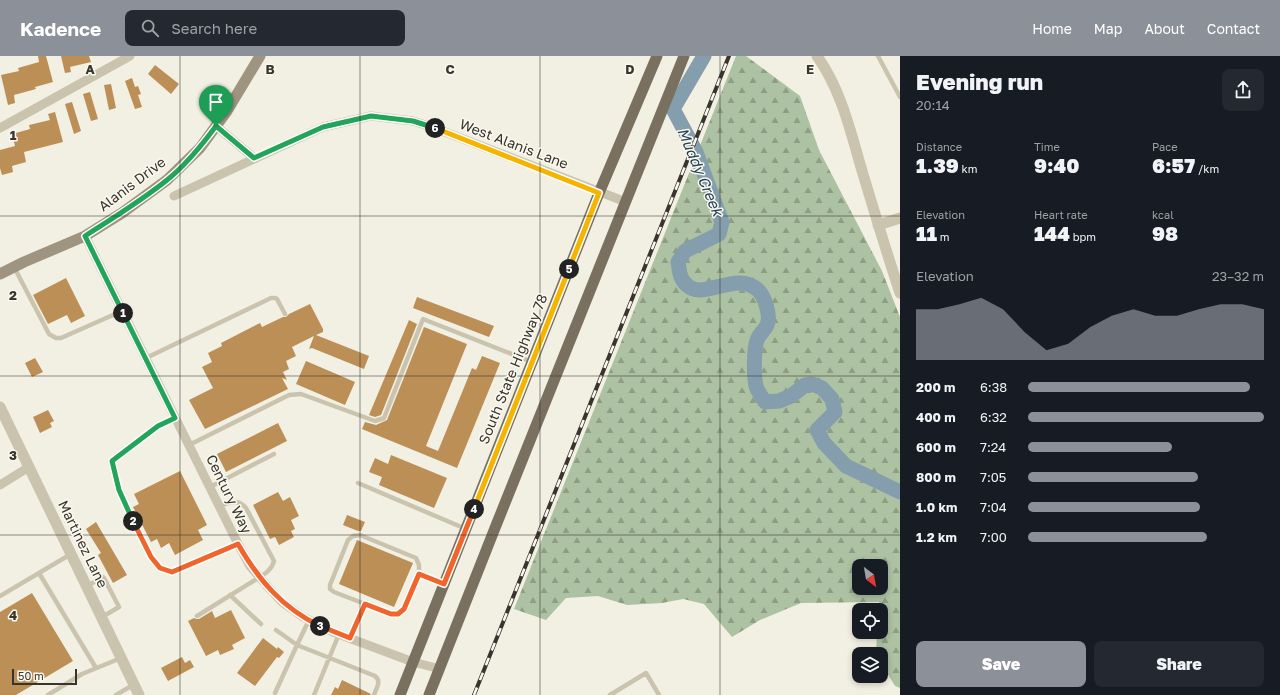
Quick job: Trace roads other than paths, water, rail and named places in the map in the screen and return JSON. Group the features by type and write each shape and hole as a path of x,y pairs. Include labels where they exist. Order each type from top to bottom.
{"main road":[{"name":"Alanis Drive","path":"0,274 85,236 122,213 168,180 200,148 227,111 260,56"},
{"name":"South State Highway 78","path":"400,695 599,193 657,56"},
{"path":"429,695 684,56"}],"street":[{"path":"0,128 130,56"},
{"path":"817,56 836,87 900,293"},
{"name":"West Alanis Lane","path":"174,196 323,127 371,116 395,118 432,126 599,193 626,202"},
{"path":"216,126 254,158"},
{"path":"878,225 900,218"},
{"name":"Century Way","path":"85,236 250,566 282,602 309,620 340,634 413,662 440,668"},
{"name":"Martinez Lane","path":"0,407 139,695"},
{"path":"0,485 30,467"}],"lane":[{"path":"878,56 900,96"},
{"path":"14,267 49,334 56,338 61,338 122,311"},
{"path":"146,358 271,298 277,299 285,314"},
{"path":"189,445 289,395 301,394 375,421 384,418 424,319 532,362"},
{"path":"175,418 158,426 112,461 119,490 151,557 160,568 172,572 238,544"},
{"path":"210,487 274,454"},
{"path":"358,483 466,529"},
{"path":"197,616 260,577 269,570 274,561 242,503 236,502 219,506"},
{"path":"360,535 416,558 419,565 419,574 404,609 398,614 391,614 334,592 330,589 330,585 348,540 353,536 360,535"},
{"path":"0,596 71,554"},
{"path":"39,573 96,668"},
{"path":"419,574 444,584"},
{"path":"86,586 103,577 119,607 102,617"},
{"path":"230,595 261,624"},
{"path":"350,638 365,604"},
{"path":"275,693 309,620"},
{"path":"276,630 297,645 375,676 379,683 374,695"},
{"path":"314,695 340,634"},
{"path":"48,695 82,674 121,658"},
{"path":"610,695 646,673 659,695"},
{"path":"116,695 134,684"}],"waterway":[{"name":"Muddy Creek","path":"704,56 673,109 696,152 722,222 719,234 685,251 678,262 681,277 688,286 696,290 706,290 727,284 738,283 748,284 758,290 765,302 768,312 768,321 765,329 757,340 754,371 757,389 765,402 779,401 791,396 805,385 812,384 822,388 832,399 835,412 817,430 824,443 846,466 900,492"}],"railway":[{"path":"474,695 729,56"}]}
